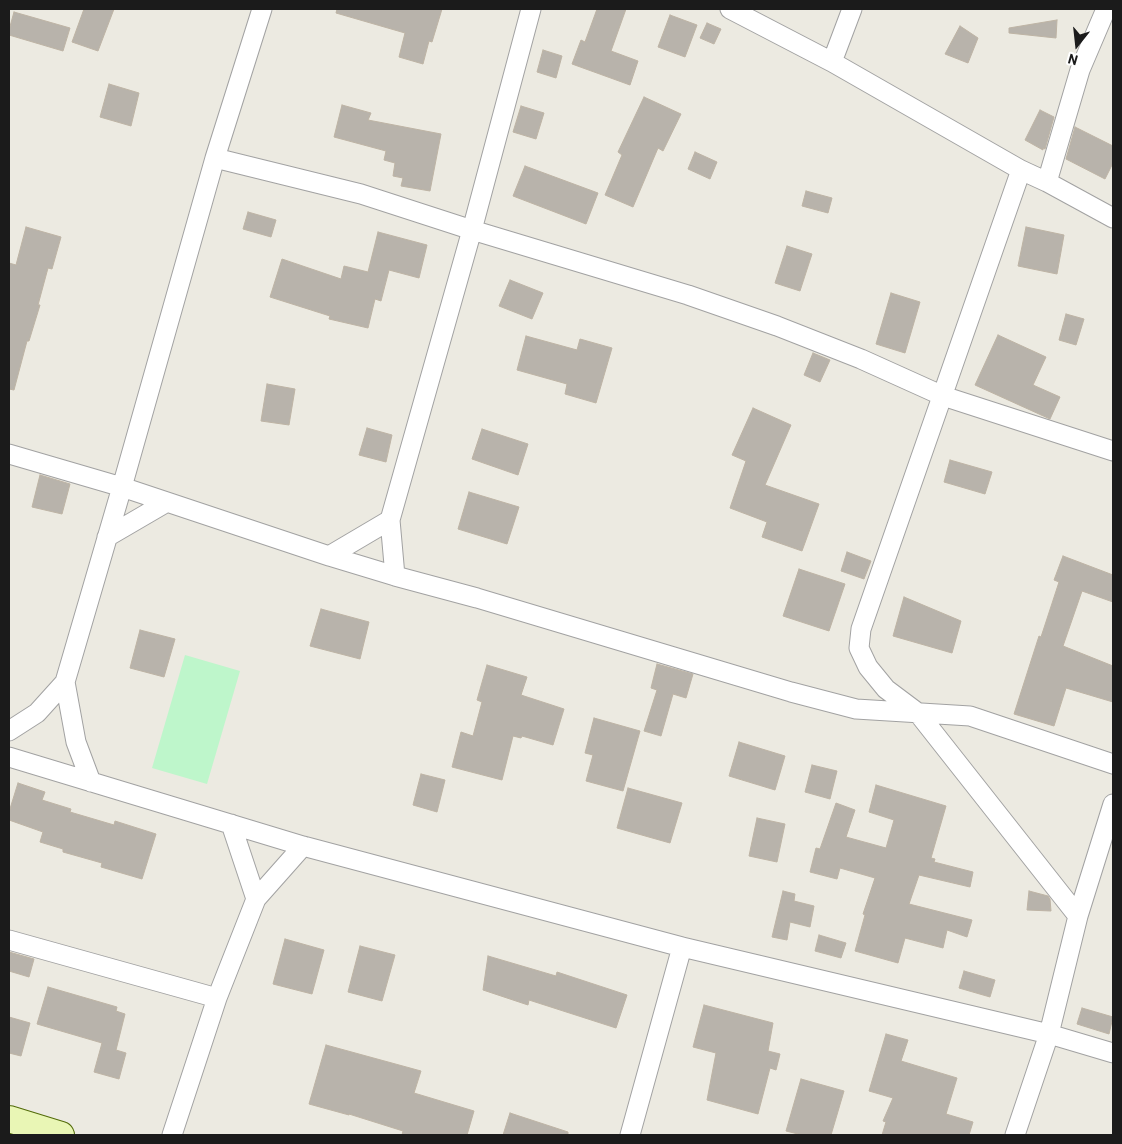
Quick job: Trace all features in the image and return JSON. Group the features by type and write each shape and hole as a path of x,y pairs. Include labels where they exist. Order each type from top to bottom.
{"main road":[{"path":"9,1119 62,1135"}],"street":[{"path":"91,782 76,742 65,682 215,158 262,9"},
{"path":"395,576 390,520 472,230 531,9"},
{"path":"730,9 832,62 1021,170 1113,218"},
{"path":"832,62 852,9"},
{"path":"1047,182 1080,70 1106,9"},
{"path":"215,158 362,194 472,230 688,295 777,326 861,359 943,396 1113,452"},
{"path":"1021,170 862,629 859,648 868,667 886,688 918,713 1078,916"},
{"path":"9,454 122,487 395,576 477,598 791,692 856,709 970,716 1113,764"},
{"path":"107,537 168,502"},
{"path":"330,556 390,520"},
{"path":"9,731 36,713 65,682"},
{"path":"9,757 302,846 682,947 1049,1034 1113,1053"},
{"path":"1015,1135 1049,1034 1078,916 1113,804"},
{"path":"231,824 256,899"},
{"path":"172,1135 217,998 256,899 302,846"},
{"path":"9,940 217,998"},
{"path":"630,1135 682,947"}],"green space":[{"path":"185,655 240,671 207,784 152,768"}],"building":[{"path":"84,9 114,9 98,51 72,42"},
{"path":"337,9 442,9 432,42 429,41 423,64 399,57 405,33 336,13"},
{"path":"597,9 626,9 611,51 638,61 630,85 572,64 581,40 585,42"},
{"path":"14,12 70,28 63,51 9,35"},
{"path":"670,15 697,25 685,57 658,47"},
{"path":"1057,20 1056,38 1009,33 1009,28"},
{"path":"707,23 721,29 714,44 700,38"},
{"path":"960,26 978,38 968,63 945,54"},
{"path":"543,50 562,56 556,78 537,72"},
{"path":"109,84 139,93 131,126 100,117"},
{"path":"644,97 681,114 663,151 658,148 633,207 605,195 622,155 618,152"},
{"path":"342,105 371,113 368,120 441,134 430,191 401,186 403,178 393,176 395,163 384,160 386,151 334,137"},
{"path":"521,106 544,113 536,139 513,132"},
{"path":"1040,110 1054,117 1045,149 1043,148 1043,150 1025,140"},
{"path":"1075,127 1113,146 1113,163 1105,179 1066,159"},
{"path":"695,152 717,162 710,179 688,169"},
{"path":"525,166 598,193 586,224 513,196"},
{"path":"806,191 832,198 828,213 802,206"},
{"path":"248,212 276,220 271,237 243,229"},
{"path":"26,227 61,237 52,269 48,268 38,305 40,305 29,341 27,341 14,390 9,389 9,263 16,265"},
{"path":"1026,227 1064,235 1057,274 1018,266"},
{"path":"378,232 427,245 419,278 389,270 381,301 375,299 368,328 329,319 330,316 270,297 282,259 341,279 344,266 368,272"},
{"path":"787,246 812,254 800,291 775,283"},
{"path":"510,280 543,293 532,319 499,306"},
{"path":"891,293 920,302 905,353 876,344"},
{"path":"1066,314 1084,319 1076,345 1059,340"},
{"path":"998,335 1046,357 1033,385 1060,397 1050,419 975,385"},
{"path":"526,336 577,350 580,339 612,348 596,403 565,394 567,384 517,370"},
{"path":"813,353 830,360 820,382 804,375"},
{"path":"267,384 295,389 289,425 261,421"},
{"path":"753,408 791,425 765,485 819,504 802,551 762,537 767,522 730,508 746,461 732,455"},
{"path":"367,428 392,435 386,462 359,455"},
{"path":"482,429 528,444 518,475 472,459"},
{"path":"950,460 992,472 985,494 944,482"},
{"path":"40,475 70,484 62,514 32,507"},
{"path":"469,492 519,507 507,544 458,529"},
{"path":"847,552 871,561 864,579 841,571"},
{"path":"1063,556 1113,575 1113,602 1082,591 1063,646 1113,666 1113,702 1066,688 1054,726 1014,714 1039,636 1041,637 1059,582 1054,580"},
{"path":"799,569 845,584 829,631 783,616"},
{"path":"904,597 961,621 952,653 893,636"},
{"path":"321,609 369,622 360,659 310,646"},
{"path":"140,630 175,639 164,677 130,668"},
{"path":"657,664 693,674 686,698 673,694 661,736 644,731 657,690 651,688"},
{"path":"487,665 527,677 521,695 564,709 553,745 522,736 521,738 513,736 502,780 452,767 461,732 473,736 482,702 477,700"},
{"path":"594,718 640,731 623,791 586,781 593,755 585,753"},
{"path":"739,742 785,756 775,790 729,776"},
{"path":"812,765 837,771 830,799 805,792"},
{"path":"421,774 445,780 437,812 413,805"},
{"path":"18,783 45,792 42,800 71,809 70,812 114,825 115,821 156,834 142,879 101,867 102,863 63,852 63,849 40,842 43,832 9,820 9,812"},
{"path":"876,785 946,806 931,858 935,859 934,862 973,872 970,887 919,875 909,904 972,920 967,937 947,930 943,948 905,938 898,963 855,951 865,915 863,914 875,878 840,868 837,879 810,872 816,848 820,849 836,803 855,810 846,837 886,848 894,820 869,812"},
{"path":"628,788 682,803 670,843 617,828"},
{"path":"757,818 785,824 777,862 749,856"},
{"path":"783,891 795,894 794,901 814,906 810,927 790,922 787,940 772,937"},
{"path":"1029,891 1048,896 1051,911 1027,910"},
{"path":"819,935 846,943 841,958 815,951"},
{"path":"285,939 324,950 312,994 273,984"},
{"path":"360,946 395,955 382,1001 348,992"},
{"path":"9,952 34,959 29,977 9,971"},
{"path":"488,956 556,976 557,972 627,995 616,1028 529,1000 528,1005 483,990"},
{"path":"964,971 995,980 990,997 959,988"},
{"path":"48,987 117,1007 116,1011 125,1014 116,1050 126,1053 119,1079 94,1072 102,1043 37,1024"},
{"path":"704,1005 773,1023 768,1051 780,1054 776,1070 770,1068 758,1114 707,1100 716,1053 693,1047"},
{"path":"1082,1008 1113,1017 1109,1034 1077,1024"},
{"path":"9,1017 30,1023 21,1056 9,1053"},
{"path":"886,1034 908,1040 901,1061 957,1078 946,1114 973,1122 969,1135 882,1135 886,1122 883,1121 893,1098 869,1091"},
{"path":"326,1045 421,1071 414,1093 474,1111 467,1135 402,1135 403,1131 309,1104"},
{"path":"801,1079 844,1091 831,1135 802,1135 786,1131"},
{"path":"510,1113 568,1132 568,1135 503,1135"}]}
